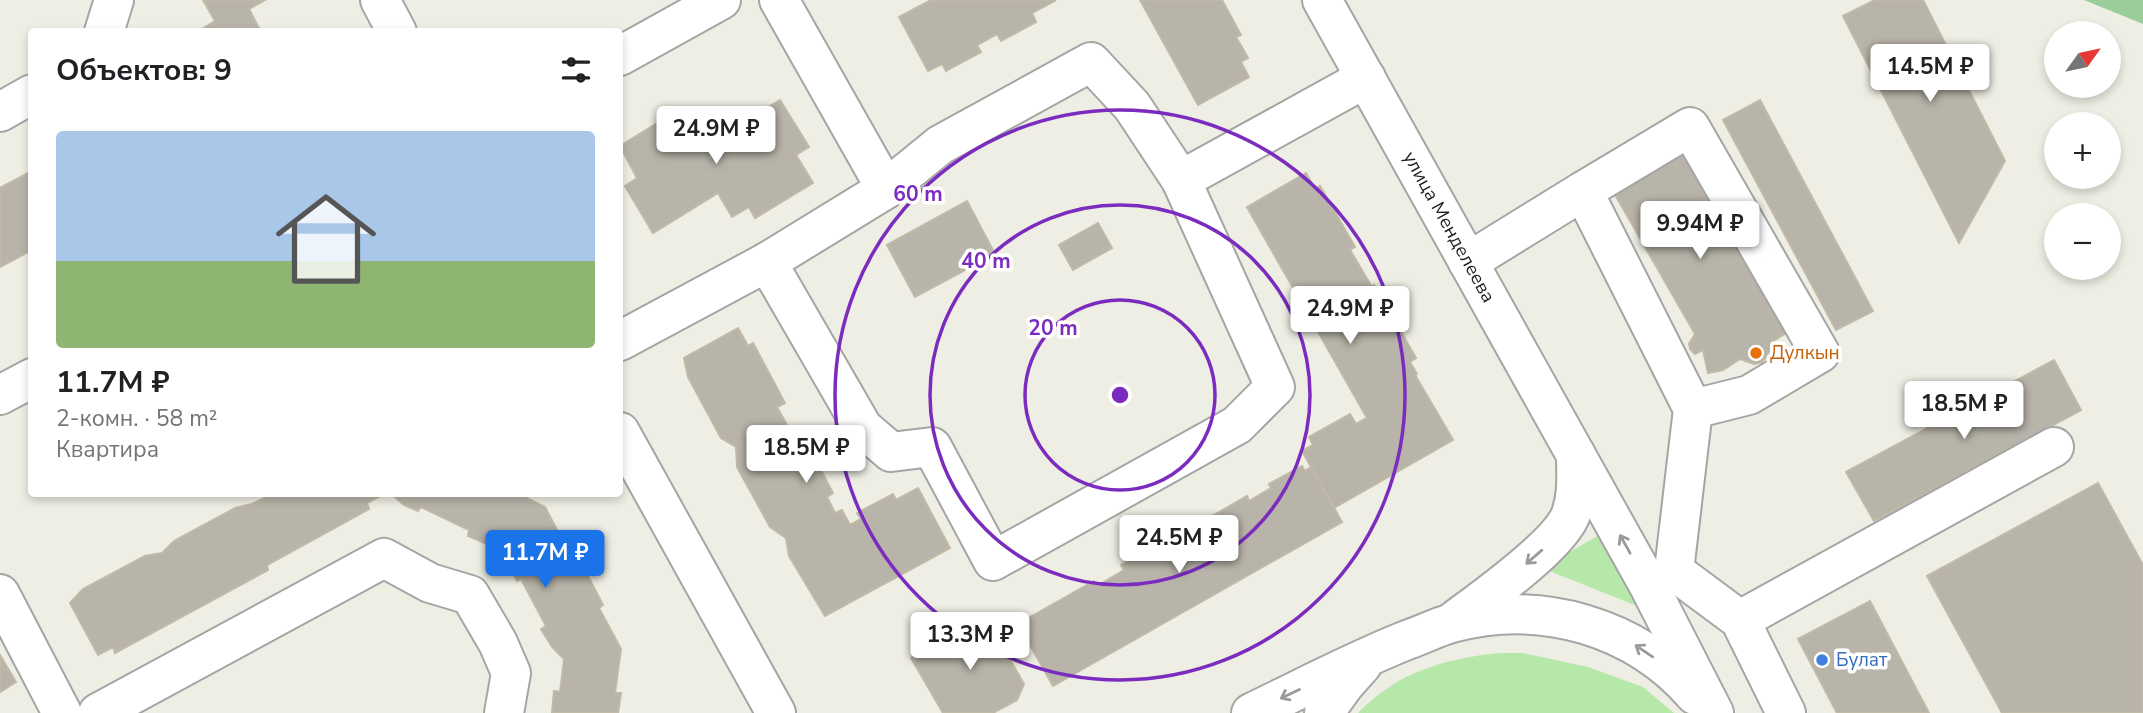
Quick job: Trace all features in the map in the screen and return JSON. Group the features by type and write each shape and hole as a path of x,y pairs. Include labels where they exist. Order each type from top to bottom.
{"street":[{"path":"105,28 114,0"},
{"path":"380,0 395,28"},
{"path":"623,54 722,0"},
{"path":"779,0 886,189"},
{"name":"улица Менделеева","path":"1322,0 1576,455 1661,579 1713,713"},
{"path":"623,339 767,262 886,189 940,145 1091,62 1132,106 1181,180 1275,387 1237,425 993,561 932,447 891,452 863,428 767,262"},
{"path":"1181,180 1366,78"},
{"path":"0,112 28,96"},
{"path":"1468,262 1690,127 1820,353 1749,395 1693,409"},
{"path":"1583,191 1693,409 1661,579 1740,620 1786,713"},
{"path":"0,395 28,380"},
{"path":"623,437 776,713"},
{"path":"1740,620 2054,447"},
{"path":"1451,623 1504,583 1551,542 1570,517 1577,492 1576,455"},
{"path":"98,713 153,701 384,558 430,583 470,595 498,643 511,673 504,713"},
{"path":"0,594 62,713"},
{"path":"1251,713 1373,654 1451,623 1490,616 1523,614 1560,617 1601,629 1637,645 1678,676 1713,713"},
{"path":"1324,713 1345,684 1373,654"}],"green space":[{"path":"2084,0 2143,0 2143,24"},
{"path":"1601,534 1642,608 1542,568"},
{"path":"1499,653 1523,653 1588,667 1643,687 1674,713 1358,713 1389,687 1422,670 1459,659"}],"building":[{"path":"203,0 265,0 249,9 259,28 204,28 215,21"},
{"path":"931,0 1056,0 1032,13 1036,22 1001,41 997,34 977,45 981,52 946,71 942,64 928,71 899,17"},
{"path":"1140,0 1222,0 1241,35 1236,37 1248,58 1241,62 1249,77 1198,105"},
{"path":"1875,0 1923,0 2005,161 1959,243 1843,16"},
{"path":"780,100 809,147 796,155 813,183 755,218 749,207 732,217 718,193 653,233 625,186 637,178 623,152 623,144 680,109 698,141 734,120 738,125"},
{"path":"1760,100 1873,311 1836,330 1723,120"},
{"path":"1681,143 1787,326 1786,333 1772,342 1771,351 1762,362 1754,364 1740,359 1723,370 1708,373 1703,350 1695,354 1690,349 1689,344 1695,334 1609,184"},
{"path":"28,173 28,252 0,267 0,188"},
{"path":"1306,173 1315,189 1320,186 1355,247 1350,250 1372,287 1374,285 1416,358 1410,362 1417,374 1415,375 1453,440 1334,508 1302,451 1313,445 1309,437 1350,414 1356,424 1367,418 1247,207"},
{"path":"967,201 995,254 915,297 887,245"},
{"path":"1098,223 1112,248 1073,270 1059,245"},
{"path":"738,328 748,346 753,343 785,403 777,407 793,436 800,431 833,493 827,497 835,513 842,510 850,525 861,519 857,513 893,494 896,500 918,488 950,548 825,616 789,556 786,538 770,527 737,467 736,447 721,438 688,377 684,358"},
{"path":"2054,360 2081,410 1874,521 1846,472"},
{"path":"1302,466 1305,471 1311,467 1342,522 1053,686 1018,624 1094,581 1097,586 1124,570 1121,565 1160,542 1164,549 1192,533 1190,529 1247,496 1249,501 1271,488 1269,484"},
{"path":"2098,483 2143,565 2143,713 2002,713 1927,576"},
{"path":"266,497 378,497 367,503 369,509 267,565 268,570 115,653 113,647 98,655 70,603 83,589 145,556 162,553 174,541 235,508"},
{"path":"395,497 525,497 545,507 565,545 570,543 588,576 603,605 599,608 621,649 615,693 621,693 618,713 552,713 554,691 560,692 564,659 552,647 541,629 546,626 521,579 517,581 503,547 468,536 469,530 421,507 418,511"},
{"path":"1870,601 1929,713 1837,713 1798,639"},
{"path":"986,618 1024,684 1017,700 993,713 943,713 911,658"},
{"path":"0,655 16,682 0,692"}],"place":[{"name":"Дулкын","path":"1756,353"},
{"name":"Булат","path":"1822,660"}]}
